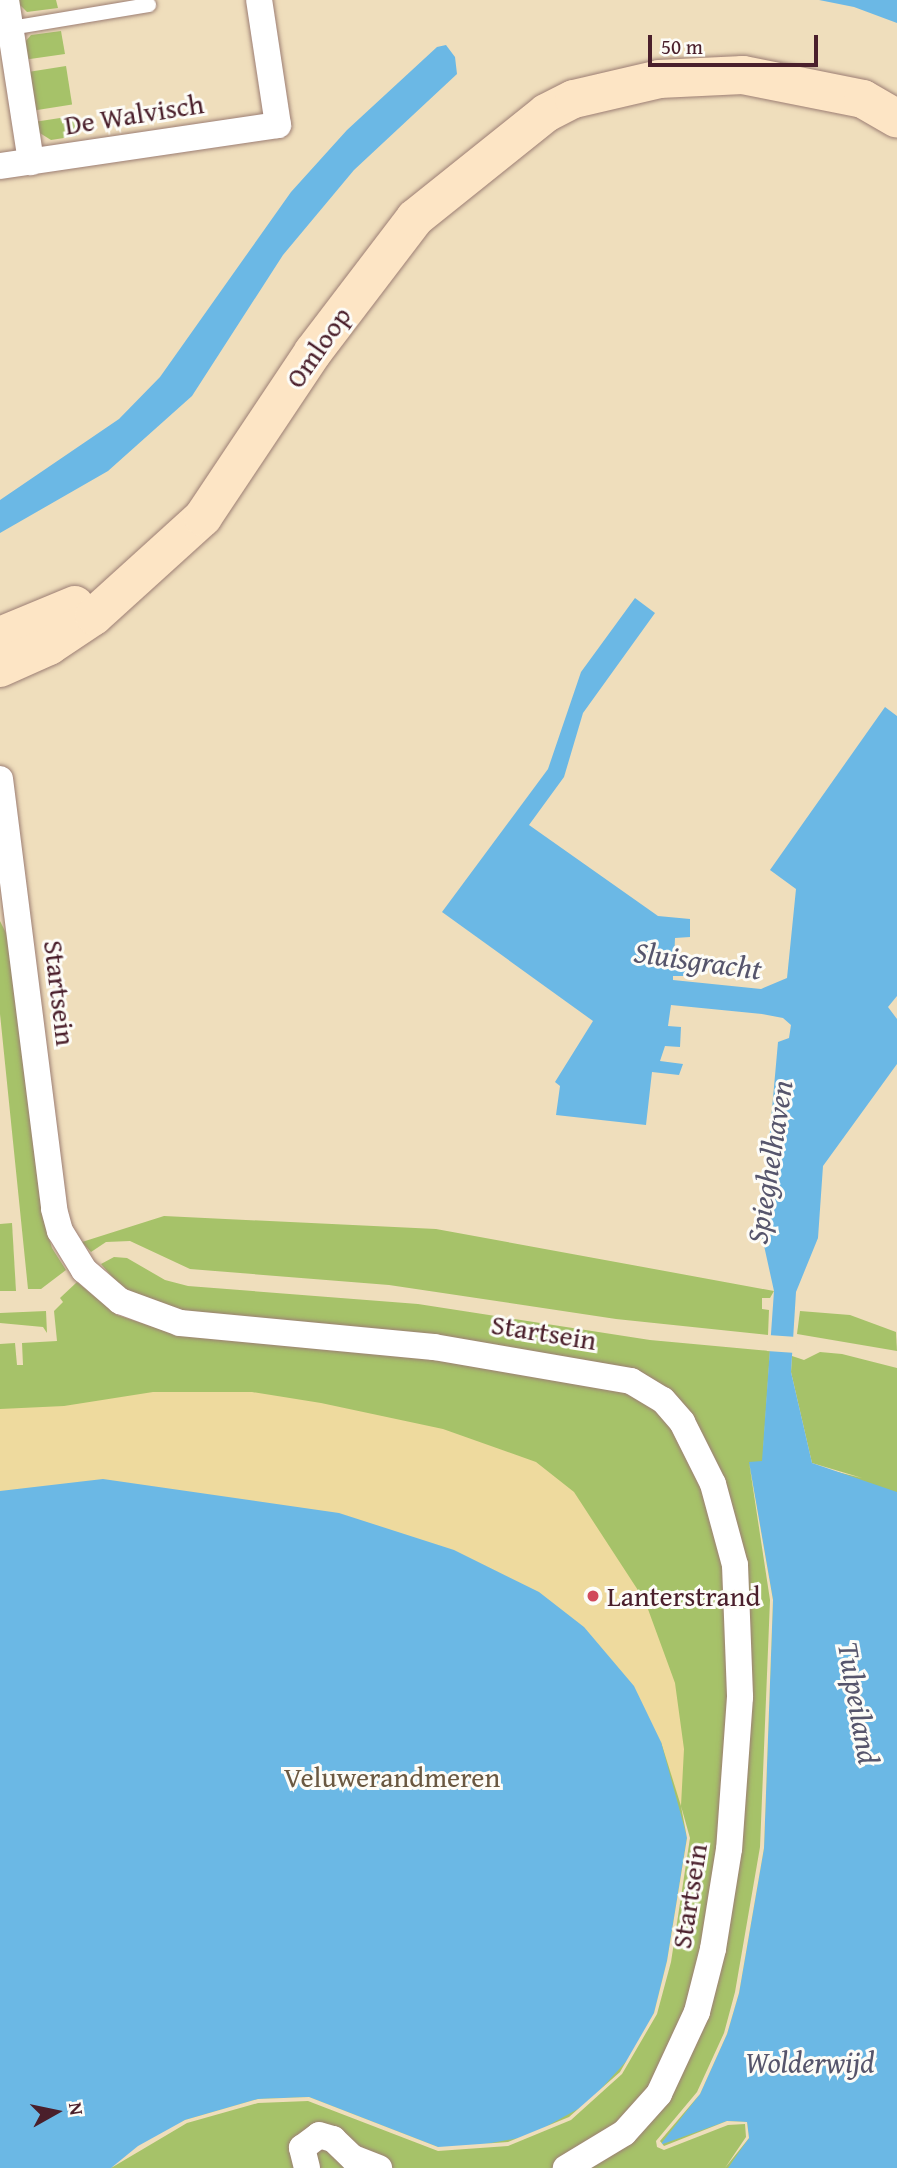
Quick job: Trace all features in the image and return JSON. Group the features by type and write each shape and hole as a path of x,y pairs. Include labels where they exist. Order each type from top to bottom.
{"main road":[{"name":"Omloop","path":"0,667 49,646 94,616 203,517 313,352 415,218 522,137 556,131 614,90 659,79 743,75 863,99 897,119"},
{"name":"Omloop","path":"0,636 134,577"}],"street":[{"path":"6,0 32,162"},
{"name":"De Walvisch","path":"0,166 278,125 258,0"},
{"name":"Startsein","path":"0,779 8,906 54,1209 73,1253 106,1290 137,1310 180,1323 346,1336 612,1375 663,1400 682,1422 702,1458 722,1510 735,1565 739,1648 735,1800 713,1949 693,2022 659,2094 624,2133 566,2168"},
{"path":"307,2168 302,2148 319,2135 333,2139 344,2163 379,2168"}],"lane":[{"path":"11,28 149,5"}],"green space":[{"path":"15,0 56,0 58,8 27,12"},
{"path":"61,31 65,54 23,60 25,42 31,35"},
{"path":"66,66 72,105 33,111 26,72"},
{"path":"73,116 77,136 51,140 35,130 34,122"},
{"path":"0,921 8,937 42,1215 52,1248 66,1270 41,1289 28,1289 0,1014"},
{"path":"164,1216 436,1229 774,1291 770,1298 762,1298 762,1309 769,1310 768,1335 616,1319 389,1285 190,1269 130,1241 106,1242 91,1252 82,1242"},
{"path":"12,1223 16,1291 0,1291 0,1224"},
{"name":"Veluwerandmeren","path":"114,1257 127,1258 165,1280 188,1286 418,1304 650,1340 770,1351 763,1454 862,1478 812,1463 791,1372 792,1356 804,1360 820,1352 842,1354 897,1368 897,2168 0,2168 0,1344 15,1343 17,1365 23,1365 22,1343 57,1341 54,1311 63,1302 60,1298 77,1282 117,1315 172,1333 339,1344 672,1395 203,1317 152,1304 120,1286 101,1264"},
{"path":"46,1311 47,1333 43,1327 0,1323 0,1313"},
{"path":"800,1311 850,1315 896,1332 897,1351 797,1334"}],"sand":[{"path":"153,1392 252,1392 321,1403 443,1429 536,1462 574,1492 645,1601 675,1683 684,1749 681,1806 661,1742 0,1491 0,1409 64,1406"}],"water":[{"path":"819,0 897,0 897,23 854,7"},
{"path":"446,45 455,57 457,74 354,170 283,255 192,396 108,471 0,533 0,500 119,419 160,377 291,192 347,130 437,47"},
{"path":"635,598 655,613 583,713 564,777 529,825 658,916 690,919 690,937 675,938 674,963 686,965 685,976 673,976 673,980 761,989 787,978 796,889 770,870 885,707 897,716 897,996 888,1007 897,1019 897,1064 823,1166 818,1238 796,1292 791,1372 812,1463 897,1492 897,2168 728,2168 749,2138 747,2122 727,2121 660,2145 700,2094 727,2034 739,1993 764,1848 773,1600 749,1462 762,1461 774,1291 761,1232 778,1042 789,1038 791,1025 783,1018 762,1014 671,1005 668,1026 681,1027 680,1047 665,1046 660,1061 683,1064 679,1075 652,1072 646,1125 556,1115 560,1086 555,1082 593,1021 442,912 548,769 581,672"},
{"path":"103,1479 339,1513 454,1550 539,1592 584,1627 634,1686 661,1742 687,1837 667,1961 654,2013 633,2054 587,2104 529,2136 464,2148 438,2147 309,2097 258,2099 185,2120 111,2168 0,2168 0,1491"}],"pier":[{"path":"768,1335 797,1337 796,1353 767,1351"},
{"path":"749,1462 773,1600 764,1848 739,1993 727,2034 700,2094 660,2141 664,2146 727,2121 747,2122 749,2138 725,2168 746,2137 745,2124 728,2125 664,2150 657,2147 656,2141 697,2092 724,2033 735,1992 760,1847 770,1600"},
{"path":"681,1806 690,1838 671,1962 657,2014 622,2074 571,2120 508,2146 438,2151 308,2101 258,2103 187,2123 111,2168 138,2146 185,2120 258,2099 309,2097 438,2147 508,2142 569,2117 620,2072 654,2013 667,1961 687,1838"}],"place":[{"name":"Lanterstrand","path":"593,1596"}],"water label":[{"name":"Sluisgracht","path":"698,960"},
{"name":"Spieghelhaven","path":"769,1162"},
{"name":"Tulpeiland","path":"859,1703"},
{"name":"Wolderwijd","path":"810,2062"}]}
